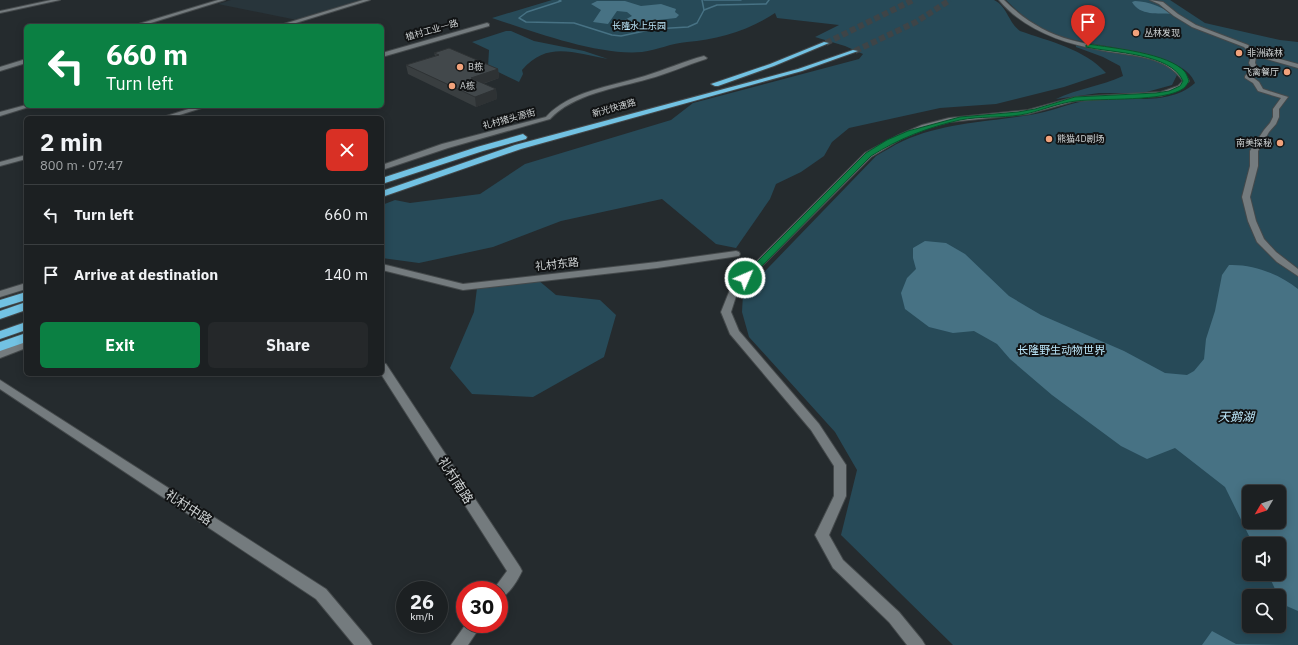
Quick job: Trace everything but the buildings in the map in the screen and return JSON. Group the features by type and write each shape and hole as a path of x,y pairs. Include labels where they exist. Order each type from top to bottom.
{"highway":[{"name":"新光快速路","path":"384,180 480,149 725,82 826,43"},
{"name":"新光快速路","path":"384,193 518,147 800,70 855,51"},
{"path":"384,197 470,163"},
{"path":"0,304 24,297"},
{"path":"0,315 24,307"},
{"path":"0,335 24,327"},
{"path":"0,346 24,338"}],"street":[{"path":"0,11 47,0"},
{"path":"8,9 58,0"},
{"path":"142,24 224,0"},
{"path":"287,24 368,0"},
{"path":"917,645 894,616 838,564 822,535 840,496 840,465 815,427 734,332 726,312 734,289 868,155 890,141 910,132 960,118 1024,112 1075,99 1171,92 1182,87 1186,81 1183,73 1174,66 1162,61 1142,55 1077,43 1042,31 1016,15 1001,0"},
{"path":"1152,0 1161,3 1176,15 1194,26 1238,42 1246,46 1253,53 1298,66"},
{"path":"152,24 191,12 195,9"},
{"name":"植村工业一路","path":"384,54 487,25"},
{"path":"1253,53 1254,58 1252,63 1255,69 1246,78 1255,81 1259,85 1260,90 1285,97 1276,109 1273,124 1266,131 1254,151 1256,158 1246,195 1250,216 1257,236 1265,247 1274,257 1298,272"},
{"name":"礼村猪头源街","path":"384,167 445,146 548,118 551,113 561,106 613,85 646,78 704,58"},
{"path":"0,69 24,62"},
{"path":"0,114 24,107"},
{"path":"170,116 198,108"},
{"path":"0,164 24,158"},
{"name":"礼村东路","path":"384,267 463,287 657,265 736,254"},
{"path":"0,294 24,287"},
{"path":"0,354 24,345"},
{"name":"礼村南路","path":"384,370 516,570 508,581"},
{"name":"礼村中路","path":"0,384 321,594 364,645"},
{"path":"460,645 469,633"}],"shaded area":[{"path":"231,0 365,0 297,20 218,4"}],"green space":[{"name":"长隆水上乐园","path":"552,0 994,0 1002,6 1020,31 1054,42 1077,52 1088,58 1106,73 1064,87 996,104 940,108 849,128 832,142 824,156 801,172 776,184 770,199 736,248 716,244 662,199 561,221 493,247 419,263 384,258 384,204 395,200 410,203 480,194 525,164 671,120 693,103 859,59 863,54 845,46 815,37 839,25 777,18 775,13 755,24 733,33 642,52 625,52 587,47 492,18"},
{"name":"长隆野生动物世界","path":"1006,0 1170,0 1205,23 1280,40 1298,42 1298,645 953,645 841,535 857,470 835,432 749,337 742,312 743,294 876,156 893,146 934,130 965,124 1038,114 1089,100 1144,99 1171,96 1184,91 1195,83 1187,72 1173,63 1154,56 1053,34 1034,24"},
{"path":"506,31 511,31 534,41 584,51 608,59 573,52 552,52 542,55 532,61 522,70 523,74 519,82 488,67 489,50 472,42"},
{"path":"1076,45 1154,60 1171,68 1177,75 1172,85 1143,93 1099,93 1056,99 1123,76 1120,66 1103,57 1076,47"},
{"path":"538,280 556,295 600,300 616,315 604,357 533,397 472,394 450,368 474,312 477,288"}],"water":[{"path":"597,1 625,1 641,6 661,4 676,9 675,12 679,15 676,18 649,21 632,29 615,25 632,16 627,12 617,11 608,24 593,22 601,10 591,4"},
{"path":"1135,1 1155,5 1172,14 1144,12 1135,6 1132,2"},
{"name":"天鹅湖","path":"925,241 946,243 965,254 1009,296 1041,315 1124,351 1165,373 1187,375 1194,371 1204,359 1206,339 1215,311 1222,275 1229,265 1247,266 1265,271 1283,279 1298,289 1298,611 1286,606 1286,589 1275,589 1271,581 1286,581 1286,537 1250,537 1246,529 1286,529 1286,485 1242,485 1242,522 1225,487 1175,448 1147,459 1121,446 1052,395 1010,359 997,344 974,331 953,333 929,327 905,309 901,293 907,278 916,269 913,258 913,248"},
{"path":"1212,631 1236,644 1285,645 1202,645"}],"waterway":[{"path":"559,0 561,1 527,12 519,18 526,22 574,23 612,35 621,36 654,29 688,27 697,23 704,10"},
{"path":"702,0 704,10"},
{"path":"704,0 741,0"},
{"path":"704,10 717,5 766,4 769,0"}],"tunnel":[{"path":"826,43 913,0"},
{"path":"855,51 916,22 950,0"}],"place":[{"name":"丛林发现","path":"1136,33"},
{"name":"非洲森林","path":"1239,53"},
{"name":"B栋","path":"460,67"},
{"name":"飞禽餐厅","path":"1287,72"},
{"name":"A栋","path":"452,86"},
{"name":"熊猫4D剧场","path":"1049,139"},
{"name":"南美探秘","path":"1280,143"}],"route":[{"path":"745,278 868,155 890,141 910,132 960,118 1018,114 1075,99 1133,97 1171,92 1182,87 1186,81 1183,73 1174,66 1162,61 1142,55 1088,46"}]}
